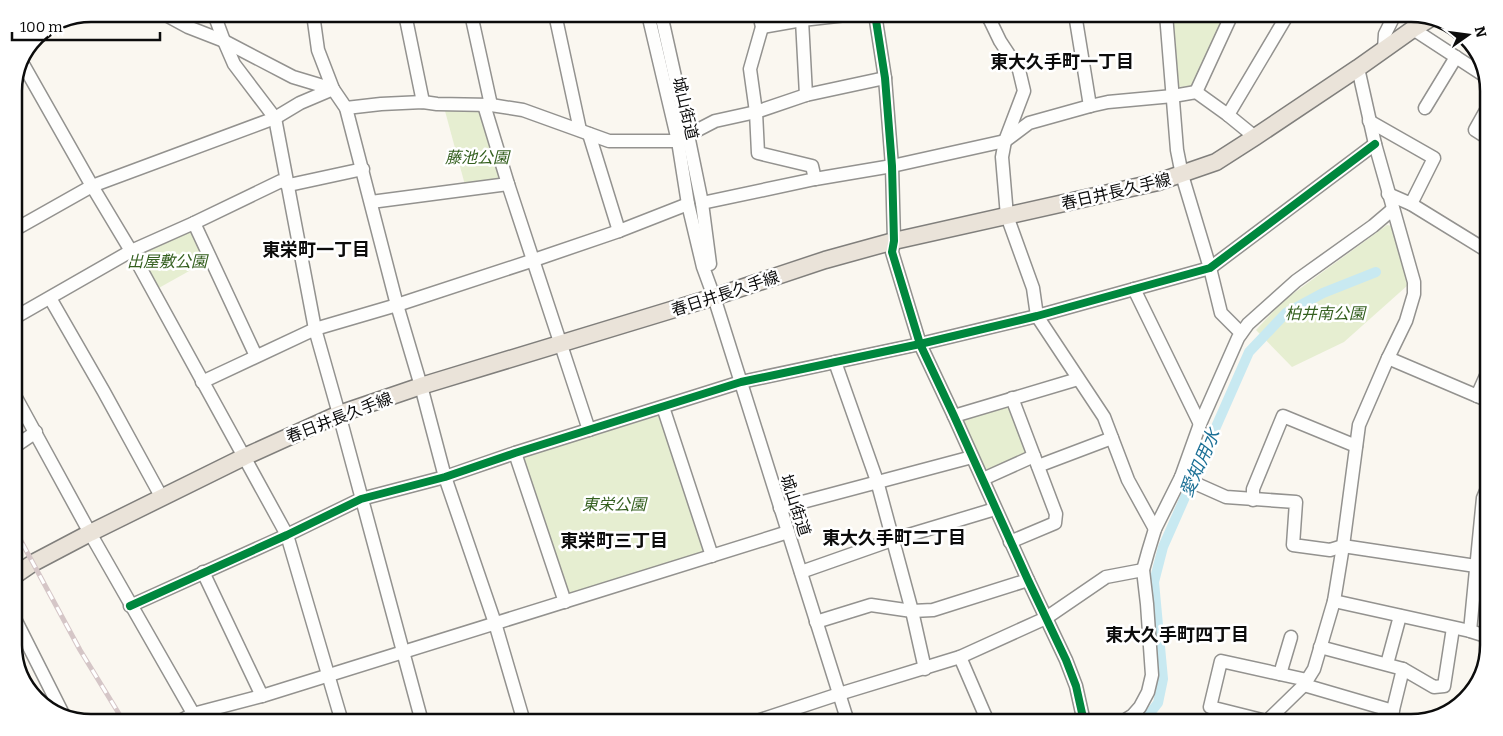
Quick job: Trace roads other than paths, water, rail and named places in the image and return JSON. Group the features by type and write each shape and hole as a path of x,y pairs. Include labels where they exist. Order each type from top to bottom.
{"main road":[{"name":"春日井長久手線","path":"23,570 90,533 244,457 339,414 421,386 714,297 824,260 894,241 1150,184 1182,175 1216,162 1422,23"}],"street":[{"path":"179,22 224,41 292,77 333,89"},
{"path":"217,22 234,64 275,118 315,329 420,714"},
{"path":"313,22 318,50 333,89 346,108 397,305 445,477 495,623 522,714"},
{"path":"406,22 423,102"},
{"path":"472,22 488,105 508,184 589,430"},
{"path":"557,22 584,132 619,231"},
{"name":"城山街道","path":"650,22 702,203 714,297"},
{"name":"城山街道","path":"662,22 683,138 688,204 703,267 845,714"},
{"path":"761,22 762,27 750,69 756,112 758,153 812,166 815,179"},
{"path":"762,27 791,22"},
{"path":"802,22 806,95"},
{"path":"876,22 885,78 892,166 894,241 892,252 920,344 1066,660 1076,686 1082,714"},
{"path":"991,22 1000,41 1019,70 1024,91 1005,141 1002,157 1007,216 1033,288 1037,316 1104,417 1128,480 1155,530"},
{"path":"1076,22 1090,106"},
{"path":"1167,22 1177,150 1182,175 1210,268 1221,313 1241,333"},
{"path":"1196,92 1228,22"},
{"path":"1228,115 1283,22"},
{"path":"1384,49 1385,34 1391,22"},
{"path":"1413,29 1443,48"},
{"path":"1425,108 1454,60"},
{"path":"1462,60 1477,71"},
{"path":"1276,714 1306,682 1314,670 1334,601 1359,425 1406,321 1414,294 1414,282 1388,194 1369,121 1358,68"},
{"path":"26,70 131,251 287,535 340,714"},
{"path":"346,108 423,102 488,105 523,110 609,141 683,138 715,121 756,112 806,95 885,78"},
{"path":"23,225 92,186 275,118 300,103 333,89"},
{"path":"702,203 815,179 892,166 1005,141 1029,123 1108,102 1196,92 1255,137"},
{"path":"1369,121 1434,158 1411,204"},
{"path":"1480,121 1475,130 1480,133"},
{"path":"130,606 287,535 361,499 445,477 741,382 920,344 1037,316 1210,268 1375,144"},
{"path":"23,313 131,251 194,224 282,182 289,185 362,169"},
{"path":"371,202 508,184"},
{"path":"1388,194 1411,204 1480,246"},
{"path":"202,382 315,329 397,305 534,260 619,231 688,204"},
{"path":"1134,714 1148,692 1152,675 1143,570 1155,530 1181,477 1200,424 1238,338 1254,318 1296,281 1373,226 1393,209"},
{"path":"194,224 256,356"},
{"path":"1134,289 1200,424"},
{"path":"50,298 162,498"},
{"path":"1388,358 1480,398"},
{"path":"835,362 877,481 912,611 925,669"},
{"path":"954,416 1078,379"},
{"path":"1010,542 1055,523 1056,514 1012,398"},
{"path":"664,407 712,556"},
{"path":"23,410 130,606 193,714"},
{"path":"1253,500 1253,489 1283,416 1356,446"},
{"path":"23,441 36,432"},
{"path":"983,479 1112,438"},
{"path":"515,453 565,602"},
{"path":"780,508 972,456"},
{"path":"1181,477 1226,497 1296,502 1293,544 1330,550 1343,546 1480,567"},
{"path":"801,572 892,540 995,508"},
{"path":"1470,632 1480,528"},
{"path":"207,714 788,532"},
{"path":"778,714 960,657 1046,618 1106,577 1143,570"},
{"path":"203,572 262,696"},
{"path":"816,622 871,604 912,611 933,610 1028,580"},
{"path":"1334,601 1480,635"},
{"path":"1387,664 1400,616"},
{"path":"1320,647 1403,669 1434,687 1444,686 1453,628"},
{"path":"23,635 58,705"},
{"path":"1280,674 1291,637"},
{"path":"960,657 985,714"},
{"path":"1237,714 1210,707 1221,661 1280,674 1306,682 1386,714"},
{"path":"1392,714 1403,669"}],"waterway":[{"name":"愛知用水","path":"1149,714 1158,703 1163,679 1154,582 1163,547 1249,352 1286,313 1323,293 1376,272"}],"railway":[{"path":"23,545 80,650 119,714"}],"district":[{"name":"東大久手町一丁目","path":"1062,62"},
{"name":"東栄町一丁目","path":"316,250"},
{"name":"東大久手町二丁目","path":"894,538"},
{"name":"東栄町三丁目","path":"614,541"},
{"name":"東大久手町四丁目","path":"1177,635"}],"park label":[{"name":"藤池公園","path":"477,157"},
{"name":"出屋敷公園","path":"167,261"},
{"name":"柏井南公園","path":"1325,313"},
{"name":"東栄公園","path":"614,504"}]}
